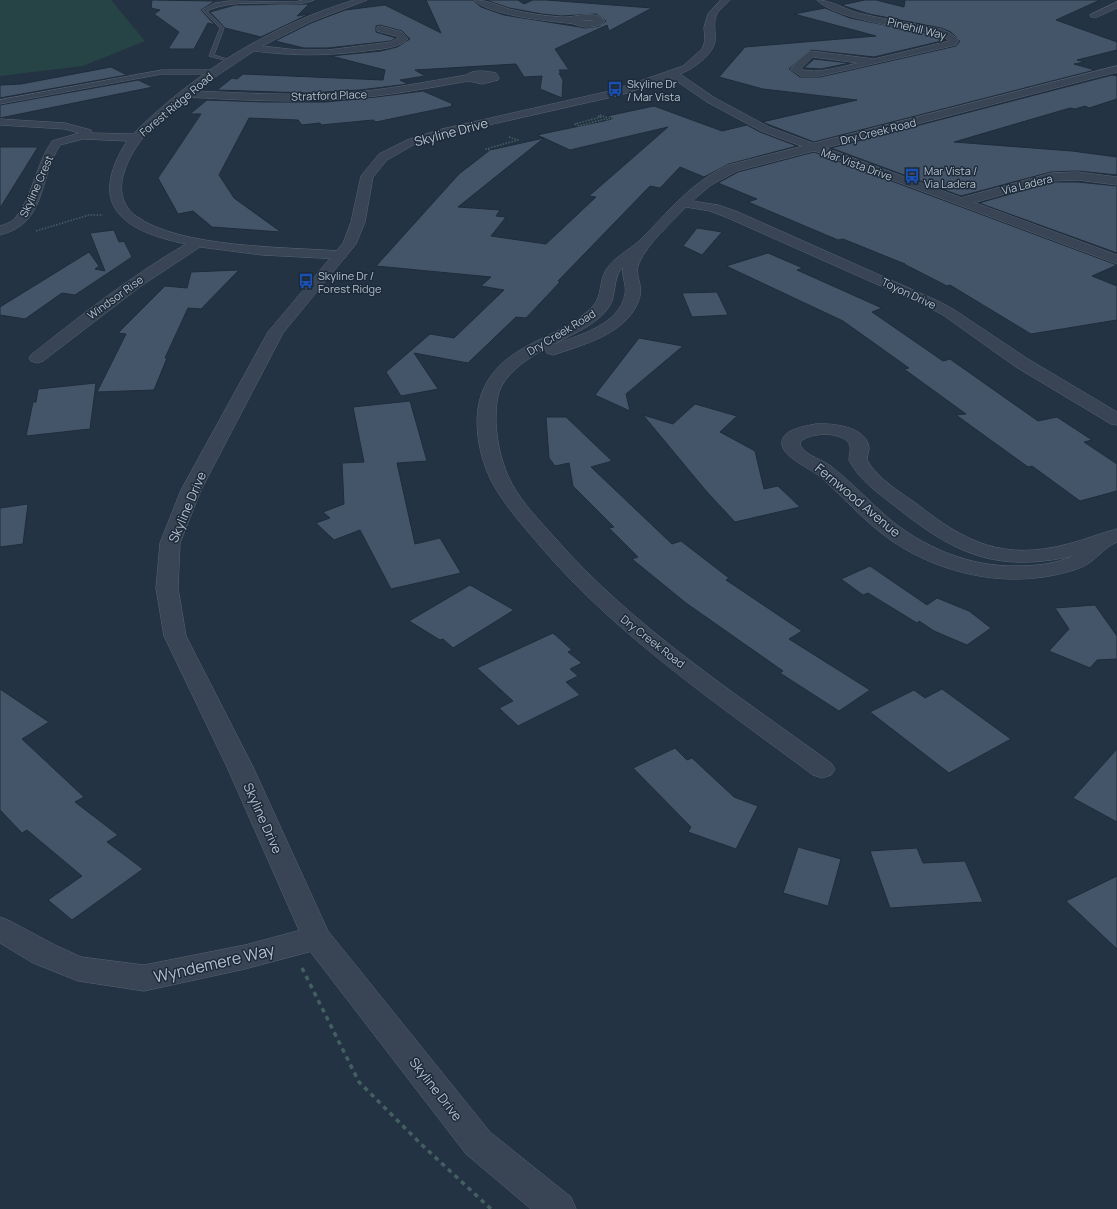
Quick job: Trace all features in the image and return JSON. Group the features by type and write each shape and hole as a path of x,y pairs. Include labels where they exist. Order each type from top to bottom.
{"street":[{"name":"Forest Ridge Road","path":"340,255 198,243 151,230 131,219 117,202 114,193 114,184 118,169 136,138 215,72 252,48 298,25 363,0"},
{"path":"478,0 490,6 505,10 573,20"},
{"name":"Skyline Drive","path":"558,1209 478,1143 316,938 240,768 175,636 167,588 170,543 191,490 276,332 349,244 358,222 367,176 383,157 395,149 411,142 446,131 540,111 636,87 680,71 701,56 708,46 712,14 726,0"},
{"name":"Pinehill Way","path":"821,0 847,11 939,32 954,40 953,43 941,46 874,62 813,74 800,73 795,69 811,54 874,62"},
{"path":"1094,15 1117,5"},
{"path":"252,48 297,53 328,53 393,44 403,39 399,34 380,29"},
{"name":"Dry Creek Road","path":"822,769 664,651 602,601 560,558 507,491 491,454 487,432 487,414 493,387 503,372 523,356 583,321 598,310 604,304 610,277 614,269 640,248 708,179 723,171 1117,69"},
{"name":"Mar Vista Drive","path":"680,71 697,91 747,120 813,148 1117,260"},
{"name":"Stratford Place","path":"187,94 253,97 337,96 387,92 470,78"},
{"path":"636,87 665,86 697,91"},
{"path":"0,122 51,124 82,130 93,136 136,138"},
{"path":"51,124 58,130 56,143"},
{"name":"Skyline Crest","path":"0,231 15,225 22,220 47,160 56,143 73,138 93,136"},
{"name":"Via Ladera","path":"962,202 1051,176 1078,176 1117,180"},
{"name":"Toyon Drive","path":"684,203 713,208 733,215 933,304 948,312 1022,363 1117,420"},
{"name":"Windsor Rise","path":"37,358 116,295 166,261 198,243"},
{"path":"512,365 585,338 604,329 619,317 632,297 630,270 640,248"},
{"name":"Fernwood Avenue","path":"823,429 839,432 853,438 858,443 860,449 858,460 866,472 928,524 953,539 974,549 1012,557 1031,557 1053,554 1110,538 1078,562 1060,568 1035,572 1010,573 984,571 958,565 918,548 899,536 870,513 824,469 794,451 790,445 791,440 802,431 823,429"},
{"name":"Wyndemere Way","path":"0,929 44,954 78,969 144,978 245,957 316,938"}],"lane":[{"path":"231,61 211,56 222,28 204,11 217,4 228,2 294,3 312,0"},
{"path":"0,102 162,72 215,72"}],"path":[{"path":"611,121 605,119 579,126 575,124 601,118 594,114 614,120"},
{"path":"498,153 486,149 518,140 509,137"},
{"path":"32,233 90,215 131,219"},
{"path":"302,968 359,1082 422,1145 492,1209"}],"green space":[{"path":"0,0 111,0 145,41 83,66 0,76"}],"building":[{"path":"152,0 215,1 201,10 215,25 208,23 194,49 168,49 179,32 154,14 160,10 151,8"},
{"path":"426,0 473,0 481,7 504,15 586,28 599,26 606,21 596,14 561,16 542,14 509,8 486,0 518,0 524,4 533,0 546,0 652,8 609,31 607,25 555,49 569,70 559,70 563,80 562,98 540,89 542,76 524,77 516,64 415,70 425,76 400,80 408,84 360,90 307,93 217,90 232,78 237,79 243,74 383,80 385,70 331,56 381,51 397,47 410,39 402,31 380,25 376,26 376,32 396,38 391,41 328,48 304,48 275,41 311,23 345,10 385,5 441,33"},
{"path":"865,0 876,0 904,7 905,0 1100,0 1056,20 1117,42 1117,50 1077,60 1085,62 1074,64 1095,70 814,142 762,122 857,100 763,89 719,77 745,47 876,36 794,14 825,8 850,18 935,35 946,40 874,57 811,50 789,69 800,77 820,77 956,46 960,41 951,32 941,28 869,14 841,5"},
{"path":"309,4 297,16 309,14 261,37 225,28 210,12 235,5"},
{"path":"814,59 850,63 821,69 804,68"},
{"path":"111,67 127,75 0,98 0,85 21,84"},
{"path":"1112,75 1117,76 1117,99 1089,108 1085,106 1075,109 1070,108 954,142 1072,151 1117,157 1117,175 1078,171 1051,172 961,196 831,148"},
{"path":"138,80 153,87 0,118 0,105"},
{"path":"423,91 453,104 451,105 453,106 376,122 373,120 321,125 320,123 302,125 298,120 249,118 219,175 234,198 281,232 212,227 193,211 178,214 158,178 201,114 190,114 207,100 326,102"},
{"path":"654,106 722,131 747,125 760,132 797,146 729,164 704,177 680,167 660,188 650,186 558,281 560,282 526,318 516,317 468,363 414,353 438,389 401,396 386,372 430,334 454,338 504,290 481,286 491,277 376,266 459,174 490,150 544,138 537,135 613,119 607,116","holes":["668,127 589,196 596,197 546,244 491,236 506,217 496,216 500,210 458,207 544,138 570,150"]},
{"path":"0,147 38,147 0,208"},
{"path":"814,152 1117,265 1092,276 1117,286 1117,320 1031,334 950,285 947,286 905,264 843,239 838,240 748,202 757,199 718,183 738,172"},
{"path":"1052,182 1078,182 1117,186 1117,253 979,203"},
{"path":"697,228 722,232 702,255 683,246"},
{"path":"114,230 119,242 124,241 132,257 75,295 62,293 25,319 0,315 0,307 89,252 99,266 95,269 105,271 90,233"},
{"path":"768,253 803,268 797,270 882,308 872,312 943,361 950,359 1038,421 1057,417 1092,440 1084,442 1117,464 1117,491 1080,501 1032,466 1028,467 956,415 966,414 904,369 909,368 843,321 726,266"},
{"path":"239,270 201,309 188,308 165,358 167,358 154,390 97,392 126,334 118,333 165,286 187,288 191,272"},
{"path":"717,292 728,315 692,317 682,293"},
{"path":"639,338 683,346 626,394 630,411 595,395"},
{"path":"96,383 90,429 26,436 33,402 36,402 38,389"},
{"path":"410,401 427,461 397,463 415,544 440,538 461,573 391,589 360,530 334,540 316,523 330,518 323,512 344,504 342,463 364,462 353,407"},
{"path":"695,404 737,416 720,432 755,451 764,489 778,486 800,507 735,522 707,492 643,415 673,424"},
{"path":"546,417 566,417 612,461 591,467 672,544 681,541 729,578 726,580 802,631 789,639 870,690 839,711 780,673 783,671 686,603 632,559 638,557 609,528 614,527 573,486 569,463 555,466 549,458"},
{"path":"28,504 23,544 0,547 0,508"},
{"path":"870,566 927,605 937,598 969,611 991,628 967,645 934,631 919,621 917,623 868,593 863,595 841,579"},
{"path":"470,585 514,610 453,648 443,639 440,640 409,621"},
{"path":"1095,605 1117,636 1117,659 1097,660 1090,668 1049,651 1069,629 1055,608"},
{"path":"553,633 572,650 568,652 582,663 570,669 578,676 566,682 580,695 518,726 499,708 513,701 477,668"},
{"path":"0,689 49,722 22,739 84,797 75,802 118,835 107,842 143,869 72,920 48,900 82,876 27,830 22,833 0,810"},
{"path":"942,689 1011,739 949,773 870,712 914,690 925,698"},
{"path":"675,748 687,760 692,758 734,797 758,806 736,849 688,832 691,827 633,768"},
{"path":"1117,749 1117,822 1073,798"},
{"path":"798,847 841,859 828,906 783,893"},
{"path":"917,848 923,863 965,861 983,902 890,908 870,851"},
{"path":"1117,876 1117,949 1066,901"}],"place":[{"name":"Skyline Dr / Mar Vista","path":"615,89"},
{"name":"Mar Vista / Via Ladera","path":"912,176"},
{"name":"Skyline Dr / Forest Ridge","path":"306,281"}]}
